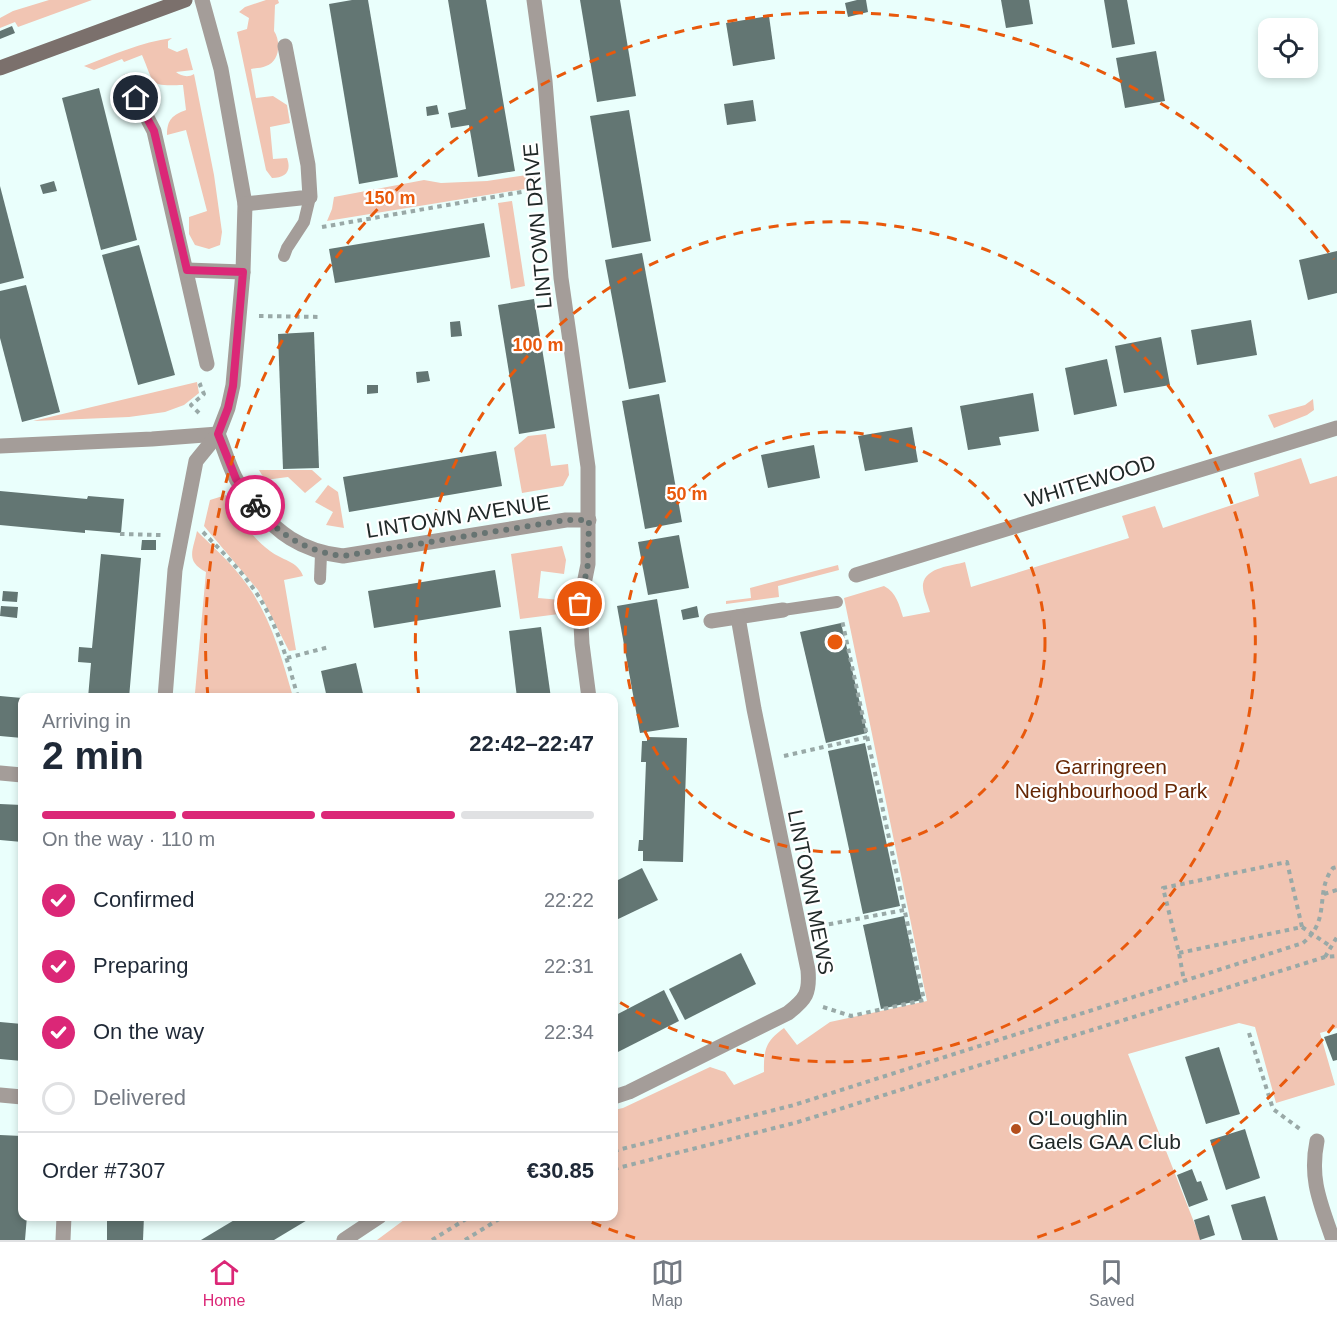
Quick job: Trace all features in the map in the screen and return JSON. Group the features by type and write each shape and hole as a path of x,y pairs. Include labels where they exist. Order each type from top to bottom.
{"street":[{"path":"0,68 185,0"},
{"path":"165,693 175,570 196,461 218,434 228,408 233,386 243,272 244,204 221,69 202,0"},
{"name":"LINTOWN DRIVE","path":"534,0 545,81 561,278 588,467 589,520"},
{"path":"244,204 310,197 308,165 285,46"},
{"path":"128,81 154,131 207,364"},
{"path":"187,270 243,272"},
{"name":"WHITEWOOD","path":"856,574 1337,428"},
{"path":"0,446 218,434"},
{"name":"LINTOWN AVENUE","path":"218,434 236,479 267,521 295,542 321,554 343,556 566,520 589,520"},
{"path":"588,693 580,604 588,564 589,520"},
{"path":"711,621 783,610"},
{"name":"LINTOWN MEWS","path":"618,1096 788,1013 804,1000 809,984 738,617"},
{"path":"0,774 18,775"},
{"path":"0,1095 18,1097"},
{"path":"1317,1142 1313,1161 1316,1186 1333,1240"},
{"path":"63,1240 64,1221"},
{"path":"344,1240 372,1221"}],"lane":[{"path":"284,256 286,248 304,222 310,197"},
{"path":"320,579 321,554"},
{"path":"783,610 837,602"}],"path":[{"path":"321,228 539,189"},
{"path":"285,309 285,317"},
{"path":"249,316 321,317"},
{"path":"193,407 191,405 204,394 200,386 203,384"},
{"path":"197,528 231,562 256,592 266,609 287,658 297,693"},
{"path":"120,534 160,534"},
{"path":"833,1010 851,1016 924,1000 837,602"},
{"path":"287,658 329,647"},
{"path":"798,753 868,737"},
{"path":"1184,981 1163,888 1287,862 1302,927 1330,946"},
{"path":"618,1150 794,1105 1303,944 1313,935 1323,907 1324,883 1327,876 1333,868 1337,867"},
{"path":"1324,894 1337,890"},
{"path":"833,924 904,910"},
{"path":"1179,953 1302,927"},
{"path":"1325,957 1337,937"},
{"path":"618,1168 798,1122 1325,957 1337,956"},
{"path":"1249,1033 1273,1109 1317,1142"},
{"path":"432,1240 463,1221"},
{"path":"465,1240 496,1221"}],"green space":[{"path":"49,0 92,0 18,27 15,22 0,28 0,18 13,11"},
{"path":"266,0 278,0 279,3 275,5 274,31 278,40 278,51 271,64 251,69 256,98 273,96 287,105 290,123 270,127 273,159 287,158 289,167 281,177 272,178 266,170 237,32 247,29 249,18 239,12 245,7"},
{"path":"172,38 168,41 168,48 177,52 187,48 193,70 176,72 185,76 194,74 214,175 222,232 220,245 209,249 195,245 189,234 189,217 207,211 186,130 167,135 168,125 172,118 186,110 183,85 164,85 154,82 142,55 124,62 122,59 94,70 84,66 138,46"},
{"path":"534,174 537,187 327,221 334,197 424,180 441,183 487,181"},
{"path":"512,201 525,286 511,289 498,203"},
{"path":"197,382 199,393 184,405 165,412 129,417 33,421"},
{"path":"1313,399 1314,410 1274,428 1268,415 1305,405"},
{"path":"546,434 551,466 568,464 569,475 563,486 522,493 514,448 528,436"},
{"name":"Garringreen Neighbourhood Park","path":"1301,458 1310,484 1337,476 1337,1028 1320,1033 1335,1085 1276,1103 1255,1027 1239,1023 1128,1054 1201,1240 377,1240 403,1221 618,1221 618,1109 710,1067 725,1072 734,1085 764,1072 764,1057 769,1042 784,1028 797,1045 830,1022 927,1001 844,598 884,586 895,596 903,617 930,612 923,584 925,578 934,571 965,562 971,587 1129,538 1122,516 1155,506 1163,528 1259,496 1254,473"},
{"path":"259,470 312,470 322,479 305,493 288,477 265,480"},
{"path":"328,485 338,492 344,528 326,525 333,512 315,502"},
{"path":"226,495 257,539 274,554 289,561 301,571 303,576 284,580 296,650 289,651 258,590 204,526 210,500"},
{"path":"197,531 252,591 274,635 292,693 195,693 206,572 195,564 193,550"},
{"path":"562,546 566,560 564,574 541,571 538,598 561,600 559,614 520,619 511,554"},
{"path":"838,565 839,570 778,586 779,597 726,604 726,601 751,598 750,588"}],"building":[{"path":"368,0 398,177 359,184 329,4"},
{"path":"448,0 486,0 515,171 478,177 469,125 451,128 448,113 466,109"},
{"path":"580,0 620,0 636,96 597,102"},
{"path":"866,0 868,12 848,17 845,3"},
{"path":"1001,0 1029,0 1033,24 1006,28"},
{"path":"1104,0 1127,0 1135,44 1112,48"},
{"path":"769,16 775,59 733,66 726,23"},
{"path":"12,26 15,33 0,39 0,31"},
{"path":"1156,51 1165,101 1125,108 1116,58"},
{"path":"99,88 137,240 101,250 62,98"},
{"path":"753,100 756,121 727,125 724,104"},
{"path":"437,105 439,114 427,116 426,107"},
{"path":"629,110 651,241 612,248 590,116"},
{"path":"54,181 57,191 43,194 40,185"},
{"path":"0,186 24,278 0,284"},
{"path":"484,223 490,257 335,283 329,249"},
{"path":"139,245 175,375 138,385 102,255"},
{"path":"1337,251 1337,293 1308,300 1299,260"},
{"path":"642,253 666,382 629,389 605,260"},
{"path":"26,285 60,412 22,422 0,338 0,291"},
{"path":"534,299 555,428 519,434 498,305"},
{"path":"1251,320 1257,355 1197,365 1191,330"},
{"path":"460,321 462,336 451,337 450,322"},
{"path":"314,332 319,468 283,469 278,334"},
{"path":"1161,337 1170,385 1124,393 1115,346"},
{"path":"1107,359 1117,406 1074,415 1065,368"},
{"path":"428,371 430,381 417,383 416,372"},
{"path":"367,385 378,385 378,393 367,394"},
{"path":"1033,393 1039,431 999,437 1001,445 968,450 960,406"},
{"path":"659,394 682,522 645,529 622,401"},
{"path":"912,427 918,462 865,471 858,436"},
{"path":"814,445 820,478 768,488 761,455"},
{"path":"496,451 502,486 349,512 343,477"},
{"path":"0,491 87,499 88,496 124,499 121,533 85,530 85,533 0,525"},
{"path":"679,535 689,588 648,595 638,542"},
{"path":"142,540 156,540 156,550 141,550"},
{"path":"101,554 141,558 129,693 88,693 91,663 78,662 79,647 92,648"},
{"path":"495,570 501,607 374,628 368,591"},
{"path":"3,591 18,592 17,602 2,601"},
{"path":"657,599 679,727 640,733 617,606"},
{"path":"1,606 18,607 17,618 0,616"},
{"path":"697,606 699,617 683,620 681,610"},
{"path":"841,623 867,733 826,743 800,632"},
{"path":"541,627 550,693 516,693 509,631"},
{"path":"356,663 363,693 326,693 321,671"},
{"path":"0,696 18,698 18,738 0,736"},
{"path":"647,737 687,738 683,862 643,861 643,851 638,851 639,840 643,840 646,762 641,762 642,741 647,741"},
{"path":"865,743 900,906 863,914 828,751"},
{"path":"0,804 18,805 18,842 0,840"},
{"path":"642,868 658,900 618,919 618,880"},
{"path":"904,916 922,1000 881,1009 863,925"},
{"path":"741,953 756,984 685,1020 669,989"},
{"path":"664,990 679,1021 618,1052 618,1014"},
{"path":"0,1022 18,1024 18,1061 0,1059"},
{"path":"1337,1033 1337,1060 1333,1061 1324,1037"},
{"path":"1219,1047 1240,1114 1206,1124 1185,1057"},
{"path":"1245,1129 1260,1178 1226,1190 1210,1140"},
{"path":"0,1135 18,1136 18,1221 27,1221 25,1240 0,1240"},
{"path":"1192,1169 1197,1182 1201,1181 1208,1200 1189,1207 1177,1175"},
{"path":"1265,1196 1278,1240 1242,1240 1231,1205"},
{"path":"1209,1215 1215,1235 1200,1240 1194,1220"},
{"path":"107,1221 144,1221 143,1240 107,1240"},
{"path":"233,1221 306,1221 274,1240 201,1240"}],"way so far":[{"path":"255,505 267,521 295,542 321,554 343,556 566,520 589,520 588,564 580,604"}],"place":[{"name":"O'Loughlin Gaels GAA Club","path":"1016,1129"}],"route":[{"path":"136,98 154,131 187,270 243,272 233,386 218,434 236,479 255,505"}]}
